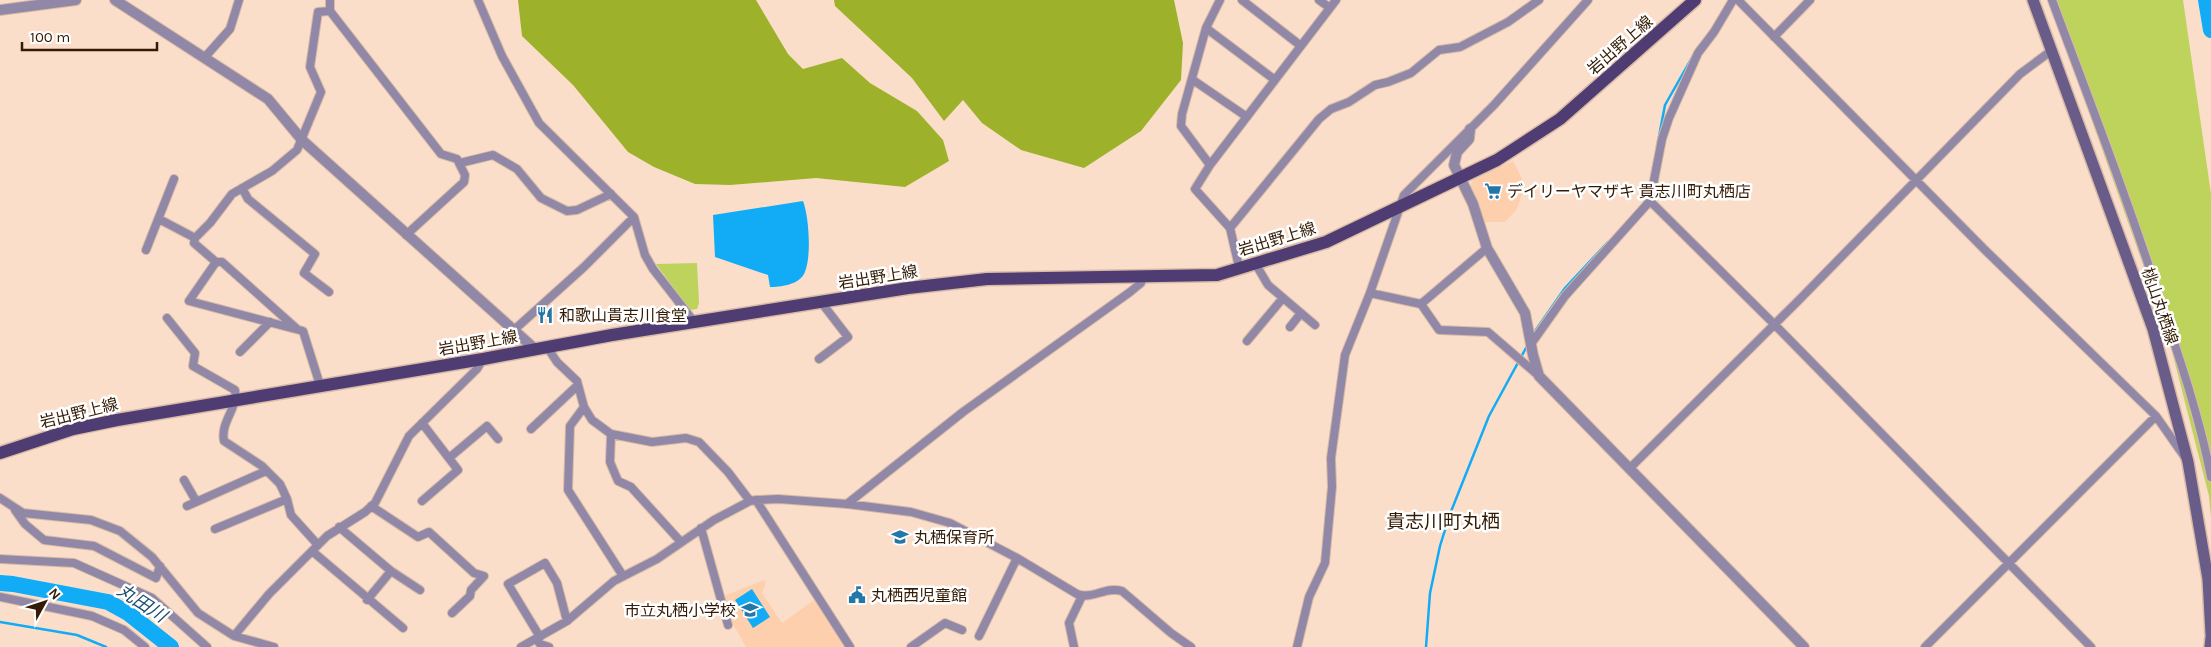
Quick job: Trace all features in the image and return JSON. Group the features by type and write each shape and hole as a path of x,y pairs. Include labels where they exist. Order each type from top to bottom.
{"main road":[{"name":"岩出野上線","path":"0,453 73,429 236,399 908,288 987,279 1217,275 1326,242 1401,204 1497,160 1560,119 1695,0"},
{"name":"桃山丸栖線","path":"2033,0 2153,329 2188,462 2208,579 2210,647"}],"street":[{"path":"0,10 76,0"},
{"path":"115,0 268,99 302,140 406,235 514,330 541,348 578,385 584,407 592,420 611,434 652,442 686,438 699,442 753,501 850,647"},
{"path":"205,57 230,29 239,0"},
{"path":"330,0 330,11 441,154 457,159 465,175 464,182 406,235"},
{"path":"478,0 502,56 539,123 634,217 649,262 695,323"},
{"path":"1210,165 1182,126 1182,114 1206,28 1220,0"},
{"path":"1242,0 1301,46"},
{"path":"1319,0 1330,8"},
{"path":"1239,267 1230,228 1195,189 1210,165 1336,0"},
{"path":"1230,228 1251,200 1319,120 1331,109 1349,102 1375,84 1388,82 1411,73 1439,50 1460,47 1479,38 1508,22 1539,0"},
{"path":"1297,647 1309,597 1325,563 1332,487 1331,458 1345,355 1370,293 1404,195 1470,129 1588,0"},
{"path":"1531,344 1565,296 1650,201 1669,118 1698,53 1734,0"},
{"path":"1738,0 1918,179 1985,250 2156,416 2188,462"},
{"path":"1774,36 1810,0"},
{"path":"2052,0 2146,255 2191,397 2205,445 2211,477"},
{"path":"297,329 222,262 216,262 194,243 195,238 210,223 232,194 272,170 297,150 321,92 319,84 311,74 310,67 318,12 330,11"},
{"path":"1206,28 1275,80"},
{"path":"1629,468 1918,179 2020,74 2051,51"},
{"path":"1193,80 1247,117"},
{"path":"1470,129 1469,139 1457,152 1454,165 1461,177 1487,248 1525,313 1539,376"},
{"path":"460,163 493,155 517,169 541,198 567,211 577,210 611,194"},
{"path":"146,250 174,180"},
{"path":"242,188 248,199 315,254 304,273 329,292"},
{"path":"1650,201 1774,324 2091,647"},
{"path":"514,330 584,267 634,217"},
{"path":"159,219 195,238"},
{"path":"1421,304 1487,248"},
{"path":"216,262 189,301 303,331 320,385"},
{"path":"1255,263 1268,285 1316,325"},
{"path":"846,504 963,412 1130,292 1141,283 1143,276"},
{"path":"1370,293 1421,304 1439,330 1488,332 1539,376 1804,647"},
{"path":"1247,341 1283,298"},
{"path":"818,359 848,338 821,302"},
{"path":"1290,327 1301,313"},
{"path":"167,318 195,352 193,366 235,390 236,399 222,430 224,441 266,470 280,484 287,498 291,515 315,548 367,600 403,628"},
{"path":"240,352 270,322"},
{"path":"234,636 269,594 315,548 339,527 371,506 409,436 477,369 482,359"},
{"path":"531,428 578,385"},
{"path":"584,407 570,426 568,490 623,576"},
{"path":"1925,647 2156,416"},
{"path":"422,424 458,470 422,501"},
{"path":"449,458 487,426 498,439"},
{"path":"611,434 610,462 618,481 631,487 680,542"},
{"path":"187,506 266,470"},
{"path":"184,480 196,502"},
{"path":"0,498 23,512 91,520 120,531 137,542 160,566 198,613 234,636 274,647"},
{"path":"215,529 287,498"},
{"path":"521,647 567,621 623,576 657,559 702,528 753,501 778,499 846,504 911,512 950,523 1017,558 1086,598 1113,588 1122,591 1170,633 1191,647"},
{"path":"13,506 25,524 44,540 94,546 156,578 160,566"},
{"path":"371,506 418,537 429,532 474,573 484,576 471,590 470,596 452,613"},
{"path":"339,527 391,571 420,590"},
{"path":"702,528 728,625"},
{"path":"979,636 1017,558"},
{"path":"0,559 74,563 152,598 207,647"},
{"path":"549,647 540,644 508,584 546,563 557,583 567,621"},
{"path":"367,600 391,571"},
{"path":"1074,647 1069,623 1082,596"},
{"path":"0,597 92,616 124,630 145,647"},
{"path":"911,647 945,623 962,630"}],"shaded area":[{"path":"1513,161 1525,185 1517,209 1505,222 1483,222 1470,188 1473,179"},
{"name":"市立丸栖小学校","path":"764,580 766,583 762,593 782,623 814,600 845,647 746,647 730,619 724,596"}],"green space":[{"path":"518,0 756,0 788,54 803,69 842,58 870,83 917,111 943,140 949,161 905,187 816,178 730,185 695,184 654,167 628,152 573,85 522,36"},
{"path":"834,0 1174,0 1183,43 1181,80 1141,131 1084,168 1021,150 982,123 963,100 944,121 912,78 835,6"},
{"path":"2049,0 2183,0 2211,194 2211,518 2209,496 2167,332"},
{"path":"697,263 699,303 697,309 690,310 656,264"}],"water":[{"path":"803,201 808,227 809,248 804,274 798,281 784,286 770,287 768,275 715,257 713,215"},
{"path":"752,589 770,617 753,628 735,600"}],"waterway":[{"path":"2206,0 2211,30"},
{"path":"1657,147 1665,105 1698,47"},
{"path":"1533,334 1565,288 1608,242"},
{"path":"1426,647 1430,593 1440,546 1450,514 1489,416 1527,346"},
{"name":"丸田川","path":"0,583 108,602 128,613 171,647"},
{"path":"0,622 77,635 106,647"}],"place":[{"name":"デイリーヤマザキ 貴志川町丸栖店","path":"1493,191"},
{"name":"和歌山貴志川食堂","path":"545,315"},
{"name":"丸栖保育所","path":"900,537"},
{"name":"丸栖西児童館","path":"857,595"},
{"name":"市立丸栖小学校","path":"750,610"}],"district":[{"name":"貴志川町丸栖","path":"1443,522"}]}
